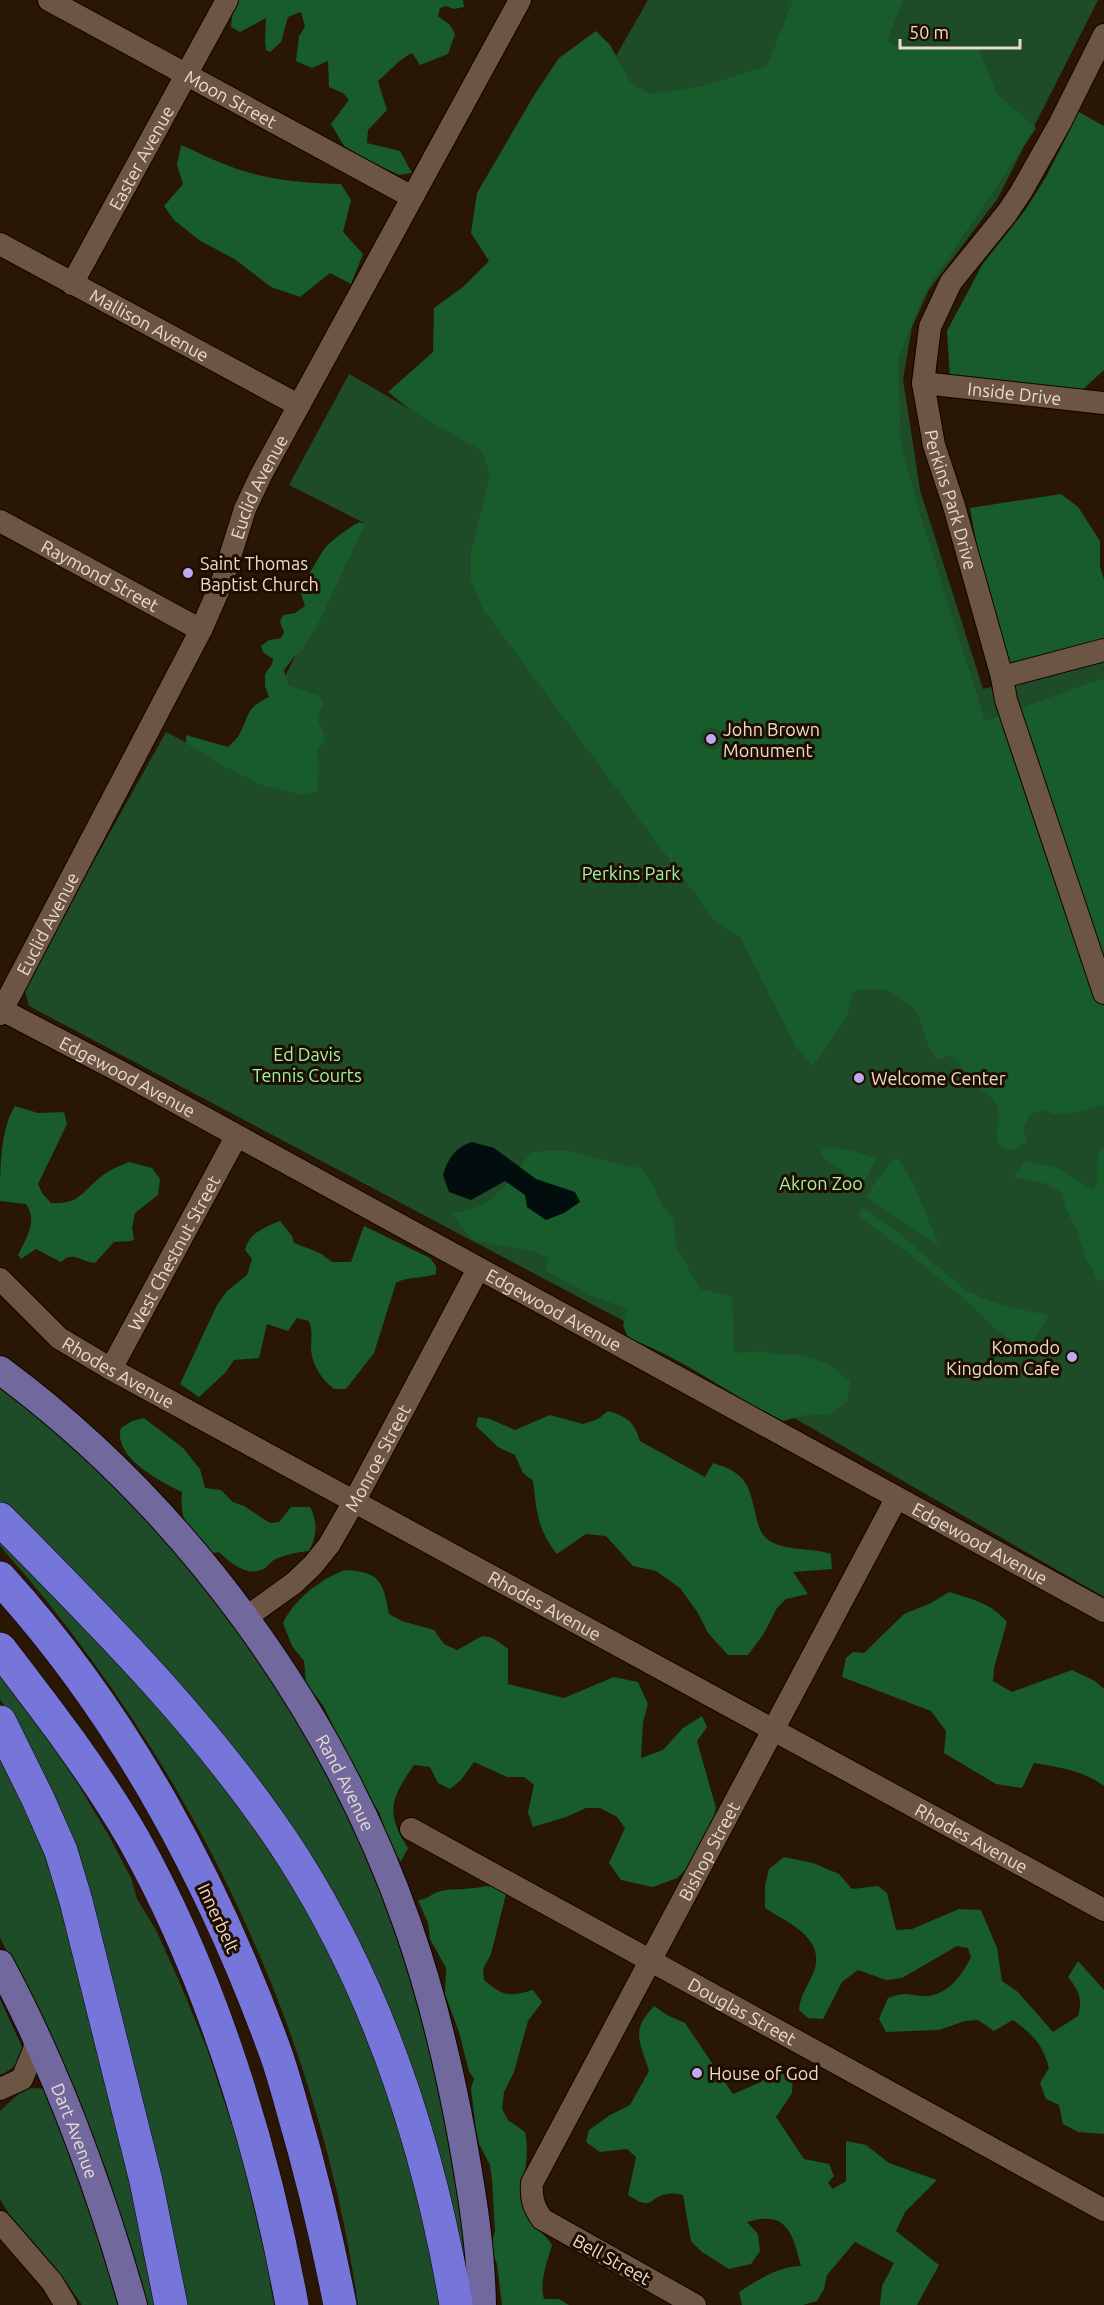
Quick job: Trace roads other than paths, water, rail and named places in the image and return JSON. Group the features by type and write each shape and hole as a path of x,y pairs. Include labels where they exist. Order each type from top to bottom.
{"highway":[{"path":"0,1520 67,1587 207,1741 261,1810 314,1892 363,1985 401,2079 432,2188 456,2305"},
{"name":"Innerbelt","path":"0,1578 83,1682 128,1748 172,1822 213,1904 242,1968 277,2056 308,2159 340,2305"},
{"path":"0,1649 94,1776 142,1855 169,1910 224,2043 247,2115 292,2305"},
{"path":"0,1722 56,1841 76,1900 139,2150 171,2305"}],"main road":[{"name":"Rand Avenue","path":"0,1370 58,1417 143,1497 187,1546 278,1666 331,1753 367,1827 408,1925 435,2015 452,2082 476,2221 481,2265 482,2305"},
{"name":"Dart Avenue","path":"0,1964 36,2034 82,2146 134,2305"}],"street":[{"name":"Moon Street","path":"49,0 412,196"},
{"name":"Easter Avenue","path":"72,284 227,0"},
{"name":"Euclid Avenue","path":"1,1012 201,630 222,582 245,509 298,405 519,0"},
{"name":"Perkins Park Drive","path":"1104,35 1060,123 1021,192 992,233 966,261 945,292 930,327 923,383 934,445 954,506 1016,734 1104,993"},
{"name":"Mallison Avenue","path":"0,244 298,405"},
{"name":"Inside Drive","path":"923,383 1104,403"},
{"name":"Raymond Street","path":"0,521 201,630"},
{"path":"1002,677 1104,650"},
{"name":"Edgewood Avenue","path":"1,1012 119,1071 1104,1611"},
{"name":"West Chestnut Street","path":"111,1369 236,1137"},
{"name":"Monroe Street","path":"244,1619 294,1583 329,1545 478,1269"},
{"name":"Rhodes Avenue","path":"0,1279 59,1338 111,1369 1104,1910"},
{"name":"Bishop Street","path":"534,2207 531,2196 532,2183 896,1499"},
{"name":"Douglas Street","path":"411,1829 1104,2210"},
{"path":"8,2088 34,2050 36,2034"},
{"path":"8,2088 44,2084 61,2094"},
{"name":"Bell Street","path":"534,2207 542,2219 695,2305"},
{"path":"0,2223 52,2282 66,2305"}],"place":[{"name":"Saint Thomas Baptist Church","path":"188,573"},
{"name":"John Brown Monument","path":"711,739"},
{"name":"Welcome Center","path":"859,1078"},
{"name":"Komodo Kingdom Cafe","path":"1072,1357"},
{"name":"House of God","path":"697,2073"}],"park label":[{"name":"Perkins Park","path":"631,873"},
{"name":"Ed Davis Tennis Courts","path":"307,1064"},
{"name":"Akron Zoo","path":"821,1183"}]}
